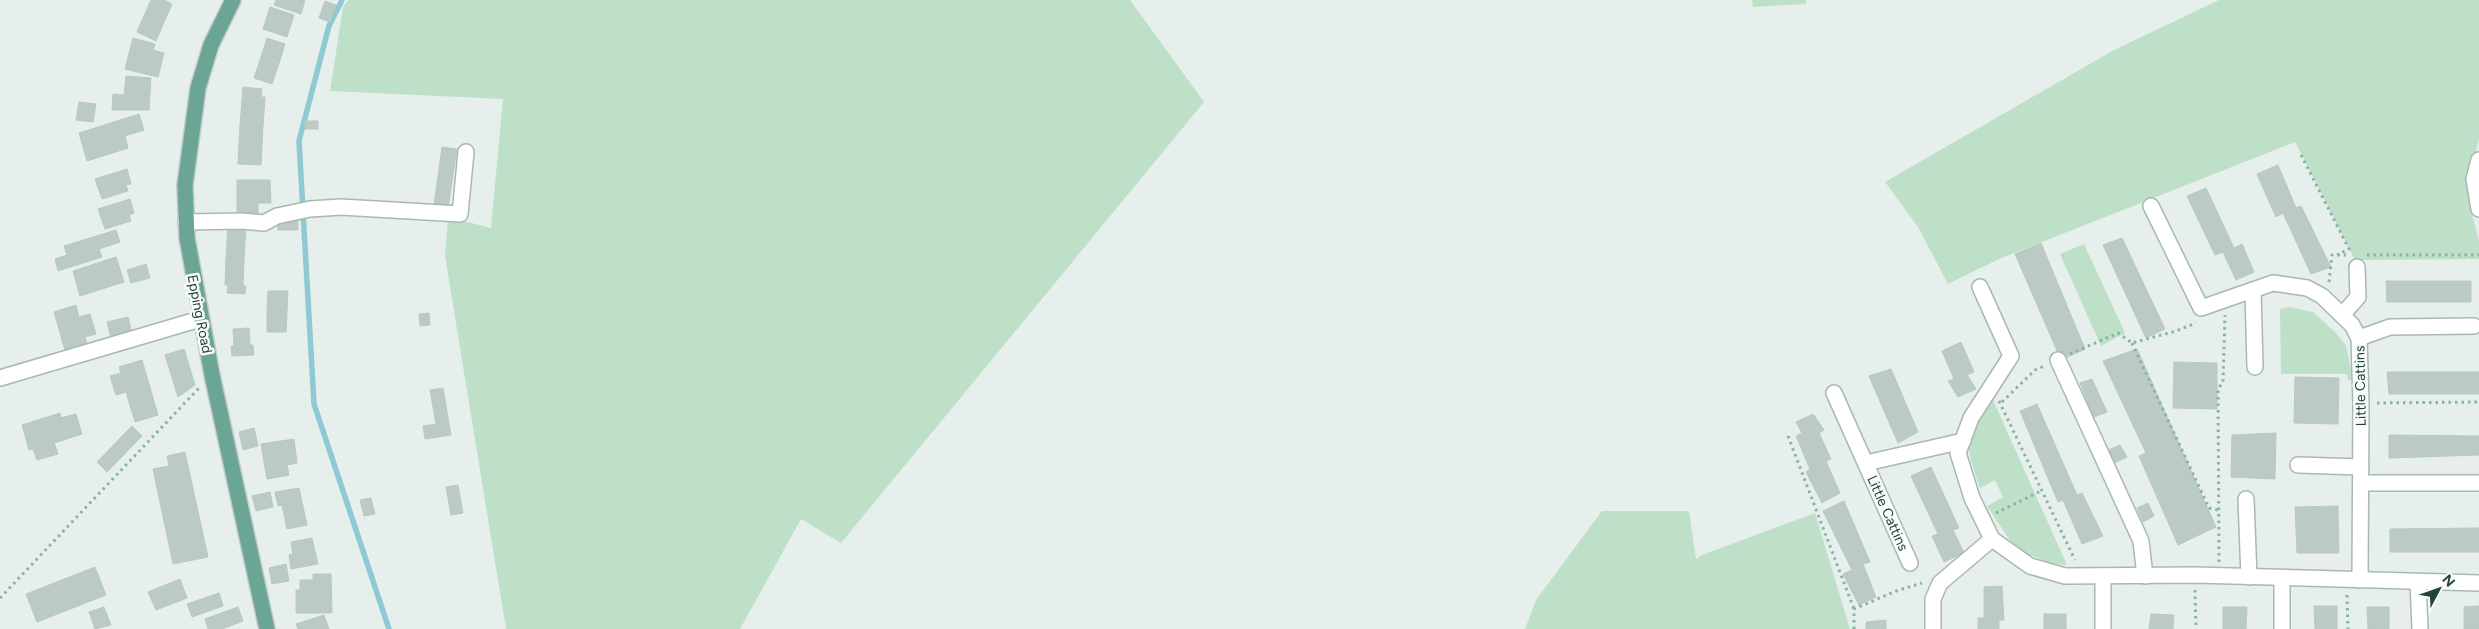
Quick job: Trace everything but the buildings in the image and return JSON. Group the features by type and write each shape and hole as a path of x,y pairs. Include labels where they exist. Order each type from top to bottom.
{"main road":[{"name":"Epping Road","path":"233,0 210,45 198,88 186,185 186,222 200,319 267,629"}],"street":[{"path":"186,222 242,221 264,223 277,216 310,209 341,208 460,214 466,152"},
{"path":"2479,160 2474,179 2479,209"},
{"path":"2151,206 2201,308"},
{"path":"2343,314 2358,297 2360,259"},
{"name":"Little Cattins","path":"2201,308 2273,283 2308,288 2322,296 2343,314 2352,325 2359,338 2361,403 2361,483 2354,580"},
{"path":"1980,287 2011,356 1971,418 1958,453 1972,498 1981,520 1992,539 2030,566 2065,576 2194,575 2479,583"},
{"path":"2253,290 2255,367"},
{"path":"0,378 200,319"},
{"path":"2359,338 2390,327 2474,326"},
{"path":"2058,360 2141,541 2145,576"},
{"name":"Little Cattins","path":"1834,393 1910,563"},
{"name":"Little Cattins","path":"1866,463 1963,441"},
{"path":"2298,465 2361,467"},
{"path":"2361,483 2479,483"},
{"path":"2246,499 2249,577"},
{"path":"1933,629 1933,599 1940,583 1992,539"},
{"path":"2103,577 2103,629"},
{"path":"2282,578 2282,629"},
{"path":"2418,582 2420,629"}],"path":[{"path":"2301,155 2348,249 2337,255 2332,255 2330,279 2322,296"},
{"path":"2337,255 2360,259 2479,255"},
{"path":"2219,576 2218,390 2223,382 2226,299"},
{"path":"2132,343 2176,332 2199,322 2201,308"},
{"path":"2000,404 2035,370 2118,332 2132,343 2209,508 2218,510"},
{"path":"0,598 212,375"},
{"path":"1991,386 2083,576"},
{"path":"2361,403 2479,402"},
{"path":"1788,436 1854,609 1854,629"},
{"path":"1981,520 2041,491"},
{"path":"2194,575 2196,629"},
{"path":"2348,629 2354,580"},
{"path":"1854,609 1896,591 1926,582 1940,583"}],"green space":[{"path":"348,0 1130,0 1204,102 841,543 801,519 740,629 506,629 445,256 448,217 491,228 503,99 330,91 343,7"},
{"path":"1752,0 1806,0 1806,4 1753,7"},
{"path":"2219,0 2479,0 2479,139 2469,178 2468,199 2479,241 2479,259 2355,260 2295,142 1999,259 1948,284 1918,227 1885,182 2114,50"},
{"path":"2084,244 2125,333 2101,346 2060,254"},
{"path":"2289,307 2313,312 2333,330 2346,345 2353,380 2348,380 2347,374 2281,374 2280,309"},
{"path":"1993,400 2067,565 2049,563 2015,548 1987,506 2003,497 1995,480 1980,488 1969,452 1969,434 1976,416"},
{"path":"1602,511 1689,511 1696,559 1702,555 1815,513 1850,629 1525,629 1536,600"}],"waterway":[{"path":"342,0 329,26 299,141 314,404 389,629"}]}
